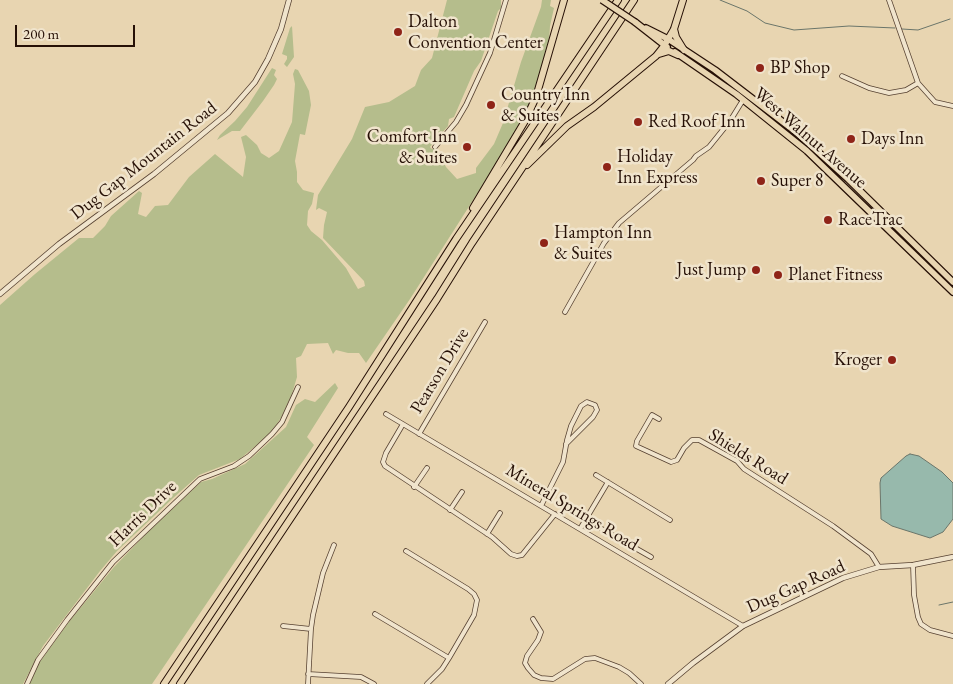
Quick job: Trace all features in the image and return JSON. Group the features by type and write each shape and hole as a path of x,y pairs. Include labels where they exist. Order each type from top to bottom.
{"highway":[{"path":"456,239 479,195 525,121 536,97 564,0"},
{"path":"164,684 349,407 456,239 618,0"},
{"path":"180,684 634,0"},
{"path":"520,171 566,126 594,107 656,56 674,28 683,0"},
{"path":"656,56 669,51 681,52 674,28"}],"main road":[{"name":"West Walnut Avenue","path":"602,0 747,94 796,132 838,170 953,282"},
{"name":"West Walnut Avenue","path":"681,52 786,133 834,176 953,292"}],"street":[{"name":"Dug Gap Mountain Road","path":"0,294 59,244 154,174 228,113 255,82 268,59 281,30 289,0"},
{"path":"435,147 455,123 466,105 490,52 506,0"},
{"path":"889,0 918,82 935,102 953,106"},
{"path":"842,76 869,88 888,93 906,90 918,82"},
{"path":"565,312 603,246 619,223 696,156 709,147 730,121 747,94"},
{"path":"834,176 838,170"},
{"name":"Pearson Drive","path":"419,434 485,322"},
{"name":"Harris Drive","path":"26,684 38,660 114,562 200,479 234,466 272,434 282,422 298,387"},
{"path":"541,506 563,462 566,444 571,426 581,406 587,402 595,405 597,410 593,416 566,444"},
{"name":"Mineral Springs Road","path":"386,414 744,626"},
{"name":"Shields Road","path":"659,419 652,415 636,446 671,462 677,460 684,448 692,440 700,440 737,461 744,469 833,526 871,554 879,567"},
{"path":"403,424 386,453 383,462 385,466 487,534 511,554 520,556 555,514"},
{"path":"414,487 427,468"},
{"path":"596,475 670,520"},
{"path":"580,529 608,482"},
{"path":"450,510 462,492"},
{"path":"487,534 500,513"},
{"path":"586,520 651,557"},
{"path":"308,684 311,629 323,573 334,544"},
{"path":"627,557 634,547"},
{"path":"406,551 468,589 477,600 474,614 449,658 442,669 427,684"},
{"name":"Dug Gap Road","path":"668,684 693,663 744,626 843,578 879,567 913,565 953,557"},
{"path":"913,565 914,595 921,624 930,630 953,636"},
{"path":"375,614 449,658"},
{"path":"533,619 541,632 527,656 526,663 534,675 553,679 585,659 595,658 619,667 641,684"},
{"path":"283,626 311,629"},
{"path":"308,674 361,677 374,684"}],"green space":[{"path":"447,0 501,0 501,8 498,11 481,61 474,71 454,117 449,119 448,126 430,147 436,149 446,167 457,179 476,173 476,168 494,144 503,123 542,0 551,0 550,6 554,8 549,41 536,93 514,136 410,299 366,363 359,353 336,350 333,354 328,343 307,344 301,356 296,358 297,377 292,394 272,432 240,459 199,475 172,499 117,551 100,571 43,646 23,684 0,684 0,305 79,238 93,238 105,226 111,216 139,191 142,193 138,214 146,217 155,206 168,205 189,177 215,154 243,177 246,157 241,137 246,135 257,145 261,153 269,158 279,151 292,122 295,84 293,74 295,69 298,70 309,91 311,105 305,135 300,134 295,161 297,182 303,190 314,193 312,204 308,211 307,225 346,268 358,289 365,286 364,281 323,238 327,212 319,208 316,210 318,195 352,139 365,107 389,102 415,86 421,70 432,58"},
{"path":"292,26 294,57 287,67 284,64 287,56 282,54"},
{"path":"272,68 276,70 274,75 277,79 263,101 240,131 232,131 217,140 247,107"},
{"path":"335,383 338,388 307,437 314,445 152,684 29,684 39,663 68,623 114,567 149,531 201,482 245,464 286,427 296,405 305,399 315,402"}],"shaded area":[{"path":"910,454 919,456 942,472 953,483 953,519 943,532 930,538 892,526 881,519 881,478"}],"waterway":[{"path":"720,0 747,11 765,23 794,30 849,26 895,28"},
{"path":"902,29 918,30 950,19"},
{"path":"939,605 953,602"}],"place":[{"name":"Dalton Convention Center","path":"398,32"},
{"name":"BP Shop","path":"760,68"},
{"name":"Country Inn & Suites","path":"491,105"},
{"name":"Red Roof Inn","path":"638,122"},
{"name":"Days Inn","path":"851,139"},
{"name":"Comfort Inn & Suites","path":"467,147"},
{"name":"Holiday Inn Express","path":"607,167"},
{"name":"Super 8","path":"761,181"},
{"name":"RaceTrac","path":"828,220"},
{"name":"Hampton Inn & Suites","path":"544,243"},
{"name":"Just Jump","path":"756,270"},
{"name":"Planet Fitness","path":"778,275"},
{"name":"Kroger","path":"892,360"}]}
